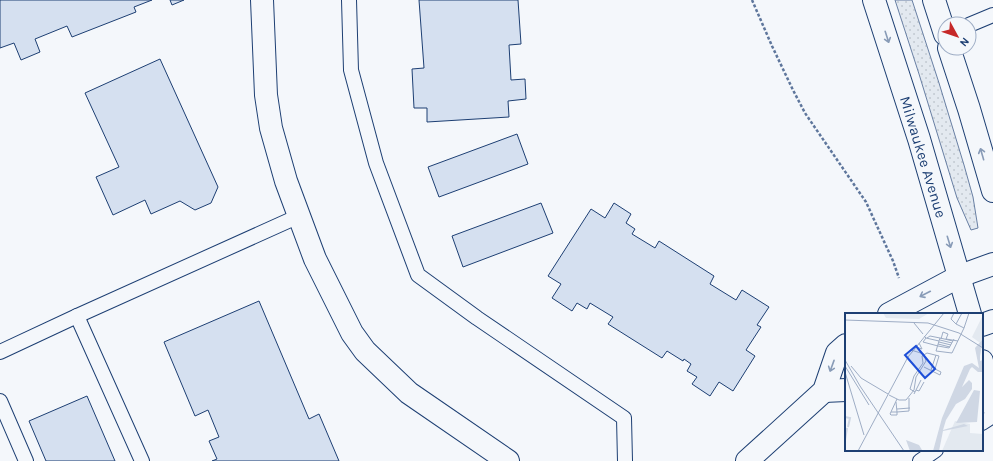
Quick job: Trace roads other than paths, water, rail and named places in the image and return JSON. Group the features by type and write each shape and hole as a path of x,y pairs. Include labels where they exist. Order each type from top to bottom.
{"street":[{"path":"262,0 266,95 271,128 286,181 315,259 352,333 365,351 409,393 508,461"},
{"name":"Milwaukee Avenue","path":"874,0 919,139 970,313"},
{"path":"934,0 939,16"},
{"path":"952,56 993,192"},
{"path":"890,313 960,276 993,264"},
{"path":"983,325 993,321"},
{"path":"747,461 824,390 837,353 845,346"},
{"path":"983,365 993,406"},
{"path":"824,390 845,390"}],"lane":[{"path":"349,0 351,70 376,163 418,275 477,318 624,418 625,461"},
{"path":"977,22 993,15"},
{"path":"0,352 76,316 299,216"},
{"path":"76,316 142,461"},
{"path":"0,401 26,461"},
{"path":"983,422 993,416"},
{"path":"920,461 935,451"}]}
